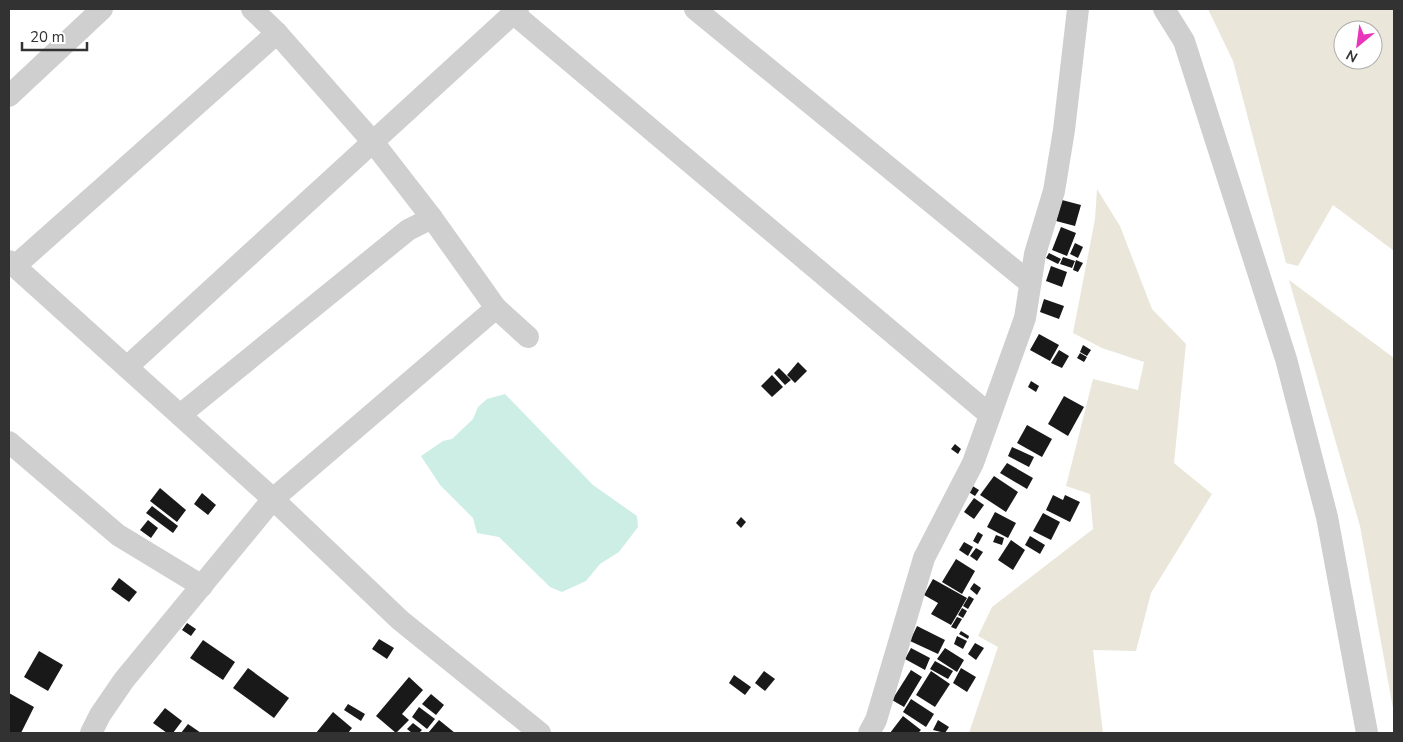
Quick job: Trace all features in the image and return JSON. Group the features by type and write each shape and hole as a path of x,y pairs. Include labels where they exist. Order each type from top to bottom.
{"street":[{"path":"9,96 102,9"},
{"path":"252,9 277,33 373,142 432,218 496,308 528,337"},
{"path":"695,9 1030,283"},
{"path":"869,733 876,720 924,558 973,463 1025,318 1034,254 1054,191 1064,130 1078,9"},
{"path":"1164,9 1184,41 1286,359 1327,517 1367,733"},
{"path":"127,367 516,11 990,415"},
{"path":"277,33 12,264 273,499 400,620 540,733"},
{"path":"180,415 408,230 432,218"},
{"path":"91,733 100,715 124,680 273,499 496,308"},
{"path":"12,451 118,535 202,586"}],"shaded area":[{"path":"1208,9 1394,9 1394,251 1333,205 1298,266 1286,263 1233,61"},
{"path":"1097,189 1120,226 1152,309 1186,344 1174,463 1212,494 1151,593 1136,651 1093,650 1103,733 969,733 998,647 978,636 992,607 1093,529 1090,494 1066,486 1093,379 1138,390 1144,362 1102,348 1073,333 1095,219"},
{"path":"1289,280 1394,358 1394,714 1360,526"},
{"path":"505,394 593,485 637,516 638,527 619,552 600,564 586,581 562,592 550,587 499,537 477,533 473,518 440,485 421,456 443,441 452,439 473,419 478,407 487,399"}],"building":[{"path":"1062,200 1081,205 1075,226 1056,221"},
{"path":"1061,227 1076,233 1067,256 1052,250"},
{"path":"1075,243 1083,247 1078,258 1070,254"},
{"path":"1049,253 1061,259 1058,264 1046,258"},
{"path":"1063,257 1075,261 1072,268 1060,264"},
{"path":"1076,260 1083,263 1078,272 1073,270"},
{"path":"1051,266 1067,272 1062,287 1046,281"},
{"path":"1044,299 1064,306 1059,319 1040,312"},
{"path":"1039,334 1059,345 1050,361 1030,350"},
{"path":"1083,345 1091,350 1087,356 1080,352"},
{"path":"1059,350 1069,356 1062,368 1051,363"},
{"path":"1080,353 1087,357 1084,362 1077,358"},
{"path":"798,362 807,371 795,383 787,375"},
{"path":"779,368 791,380 785,385 774,373"},
{"path":"772,375 783,387 772,397 761,386"},
{"path":"1031,381 1039,386 1036,392 1028,387"},
{"path":"1064,396 1084,407 1068,436 1048,424"},
{"path":"1027,425 1052,439 1042,457 1017,443"},
{"path":"955,444 961,449 958,454 951,449"},
{"path":"1012,447 1034,457 1029,467 1008,456"},
{"path":"1007,463 1033,478 1027,489 1000,473"},
{"path":"994,476 1018,492 1006,512 980,495"},
{"path":"971,485 979,490 975,496 967,491"},
{"path":"160,488 186,510 177,522 150,501"},
{"path":"202,493 216,505 208,515 194,504"},
{"path":"1053,495 1063,500 1065,495 1080,502 1070,522 1046,510"},
{"path":"974,498 984,505 974,519 964,512"},
{"path":"152,506 178,526 173,533 146,513"},
{"path":"995,512 1016,523 1008,538 987,527"},
{"path":"1043,513 1060,522 1051,540 1033,531"},
{"path":"741,517 746,522 741,528 736,523"},
{"path":"148,520 158,528 151,538 140,530"},
{"path":"978,532 983,535 978,544 973,541"},
{"path":"996,535 1004,538 1002,545 993,542"},
{"path":"1030,536 1045,545 1040,554 1025,545"},
{"path":"1011,540 1025,550 1013,570 998,560"},
{"path":"964,542 973,547 968,556 959,550"},
{"path":"976,548 983,552 977,561 970,556"},
{"path":"956,559 975,571 962,594 942,582"},
{"path":"119,578 137,592 129,602 111,589"},
{"path":"933,579 967,598 951,625 931,614 938,603 924,595"},
{"path":"974,583 981,588 977,595 970,589"},
{"path":"969,596 974,599 968,609 963,606"},
{"path":"962,608 967,611 963,618 958,615"},
{"path":"957,617 962,619 956,629 951,627"},
{"path":"187,623 196,629 191,636 182,630"},
{"path":"917,626 945,640 938,654 910,641"},
{"path":"961,631 969,636 968,639 959,634"},
{"path":"957,636 967,641 963,649 954,644"},
{"path":"379,639 394,648 387,659 372,649"},
{"path":"203,640 235,662 223,680 190,658"},
{"path":"975,643 984,648 976,660 968,654"},
{"path":"911,648 930,658 925,670 905,659"},
{"path":"945,648 964,660 957,672 937,659"},
{"path":"39,651 63,665 48,691 24,677"},
{"path":"935,661 953,671 948,679 930,669"},
{"path":"248,668 289,698 274,718 233,688"},
{"path":"961,668 976,677 967,692 953,683"},
{"path":"911,670 922,677 904,707 892,700"},
{"path":"764,671 775,679 765,691 755,683"},
{"path":"931,671 950,684 935,707 916,695"},
{"path":"734,675 751,687 745,695 729,683"},
{"path":"409,677 423,690 402,714 409,720 396,733 376,716"},
{"path":"9,693 34,707 21,733 9,733"},
{"path":"431,694 444,705 436,715 422,704"},
{"path":"911,699 934,714 926,727 903,712"},
{"path":"348,704 365,714 361,721 344,710"},
{"path":"419,707 435,719 427,729 412,717"},
{"path":"165,708 182,721 173,733 167,733 153,723"},
{"path":"333,712 352,728 348,733 316,733"},
{"path":"903,716 921,730 918,733 890,733"},
{"path":"439,720 455,733 428,733"},
{"path":"938,720 949,727 945,733 933,730"},
{"path":"413,723 422,730 419,733 412,733 407,729"},
{"path":"188,724 201,733 181,733"}]}
